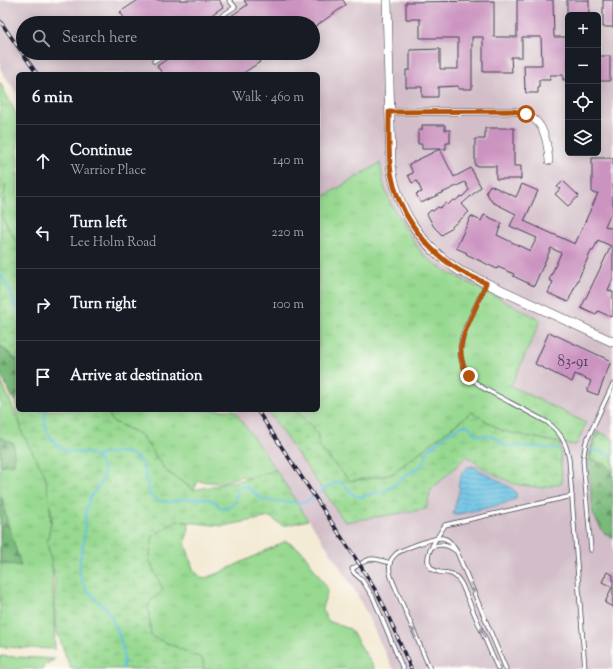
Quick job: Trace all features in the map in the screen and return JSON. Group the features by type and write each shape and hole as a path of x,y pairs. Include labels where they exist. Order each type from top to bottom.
{"street":[{"path":"387,0 390,158 396,189 406,214 423,239 444,260 460,271 613,342"},
{"path":"389,112 520,112 534,119 542,129 548,144 549,161"}],"lane":[{"path":"222,16 235,7 229,0"},
{"path":"486,283 464,331 460,350 462,363 465,370 474,382 547,422 554,427 565,442 569,459 585,669"},
{"path":"591,550 583,460 584,450 586,442 613,384"},
{"path":"498,669 458,578 453,574 435,571 428,562 429,551 445,525 572,496"},
{"path":"430,669 393,582 389,568 391,560 398,552 431,539 438,538 447,539 451,542 457,552 506,669"},
{"path":"429,551 436,545 446,545 457,552"},
{"path":"390,563 378,559 371,559 352,569 354,573 362,580 373,597 402,669"}],"shaded area":[{"path":"0,0 613,0 613,669 393,669 357,594 236,412 320,412 320,72 16,72 16,92 0,69"}],"green space":[{"path":"0,82 16,114 16,241 3,220 5,185 0,180"},
{"path":"380,163 384,186 391,204 404,227 423,255 444,270 541,320 511,386 586,423 576,445 502,431 472,412 390,475 350,481 319,447 317,431 296,412 320,412 320,199"},
{"path":"0,180 5,185 3,220 16,241 16,359 0,345"},
{"path":"0,346 16,360 16,400 14,401 0,373"},
{"path":"0,379 23,430 49,474 55,649 0,647"},
{"path":"17,412 108,412 112,421 141,435 166,471 194,490 250,478 276,470 308,520 283,526 270,517 223,526 176,521 153,536 149,560 163,590 148,604 151,636 203,659 204,669 71,669 55,626 55,580 47,542 52,517 45,475 22,433"},
{"path":"108,412 235,412 276,470 250,478 241,476 222,483 198,481 194,490 166,471 141,435 112,421"},
{"path":"268,412 296,412 317,431 319,447 350,481 390,475 472,412 502,431 560,443 562,483 542,488 514,484 484,469 467,456 431,490 426,509 345,522"},
{"path":"597,431 613,439 613,539 603,532 593,514 588,463 592,442"},
{"path":"601,433 613,439 613,472 605,464 590,459 594,442"},
{"path":"0,437 14,444 14,464 0,465"},
{"path":"0,497 2,497 6,517 21,566 0,563"},
{"path":"176,521 188,522 189,528 185,542 193,569 202,579 217,574 286,541 302,551 328,589 322,608 328,621 350,629 375,669 204,669 202,659 151,636 148,604 163,590 149,560 153,536"},
{"path":"0,656 55,659 43,666 43,669 0,669"}],"water":[{"path":"473,466 513,489 516,493 516,499 496,506 454,515 453,513 460,488 458,485 461,475 466,468"}],"building":[{"path":"138,0 219,0 223,7 210,16 123,16 120,12"},
{"path":"244,0 343,0 346,5 320,23 320,16 231,16 247,5"},
{"path":"517,0 553,0 554,37 565,37 565,80 563,80 563,75 550,75 550,80 539,80 538,93 526,93 524,65 542,65 541,37 522,37 522,57 511,57 512,72 483,72 483,37 472,37 472,89 458,89 458,86 438,87 438,97 422,97 422,87 406,87 406,70 410,70 410,50 440,49 440,69 458,69 458,38 420,38 420,19 406,19 406,2 494,1 494,37 517,37"},
{"path":"567,0 589,0 589,12 567,12"},
{"path":"603,0 613,0 613,27 603,27"},
{"path":"601,56 610,56 610,81 601,81"},
{"path":"166,60 259,60 260,62 245,72 162,72 157,66"},
{"path":"422,125 445,125 445,130 450,130 450,143 446,143 446,149 422,149 422,144 418,144 418,130 422,130"},
{"path":"485,128 514,128 514,166 521,166 521,179 496,179 496,166 475,166 475,139 485,139"},
{"path":"440,149 454,177 471,168 481,187 462,204 469,212 442,235 434,227 427,214 431,210 433,211 438,207 440,208 446,203 448,205 453,200 455,201 461,196 462,197 469,190 465,182 421,203 416,194 422,192 417,181 412,183 408,175 413,173 409,164"},
{"path":"592,158 613,158 613,216 610,215 605,226 613,229 613,279 608,290 613,292 613,314 611,317 598,311 596,315 581,308 611,246 598,240 593,251 591,251 568,302 548,293 553,282 549,280 561,253 551,248 534,286 513,276 514,274 498,267 497,269 456,248 471,216 481,221 484,215 502,223 497,235 530,251 537,238 510,226 516,214 492,202 486,192 490,185 516,197 522,184 538,191 524,221 575,244 598,193 592,193"},
{"path":"563,181 579,196 568,206 555,194 560,189 557,187"},
{"path":"549,332 611,361 598,395 587,391 591,381 575,374 572,382 535,364"},
{"path":"607,572 613,575 613,607 605,603 612,587 602,582"}],"waterway":[{"path":"0,273 16,306"},
{"path":"46,412 47,431 52,440 59,447 68,451 89,453 99,460 103,469 104,473 102,481 90,498 86,508 84,540 80,556 80,569 81,579 86,589 106,609 115,625 122,646 124,657 123,669"},
{"path":"319,493 337,482 342,483 354,495 361,497 384,491 395,485 405,475 418,468 425,461 428,450 450,432 462,426 469,426 474,433 491,436 507,446 558,449"},
{"path":"589,450 596,450 613,457"},
{"path":"95,456 117,452 127,453 136,457 142,464 150,495 159,501 171,502 176,500 199,498 208,499 215,502 221,508 227,508 234,505 237,489 244,486 262,499 271,501 300,503 313,497"}],"railway":[{"path":"0,21 16,44"},
{"path":"27,60 36,72"},
{"path":"258,412 377,593 411,669"}],"route":[{"path":"469,376 462,363 460,346 464,331 486,283 460,271 444,260 423,239 410,222 398,197 393,181 390,158 389,112 513,111 526,114"}]}
